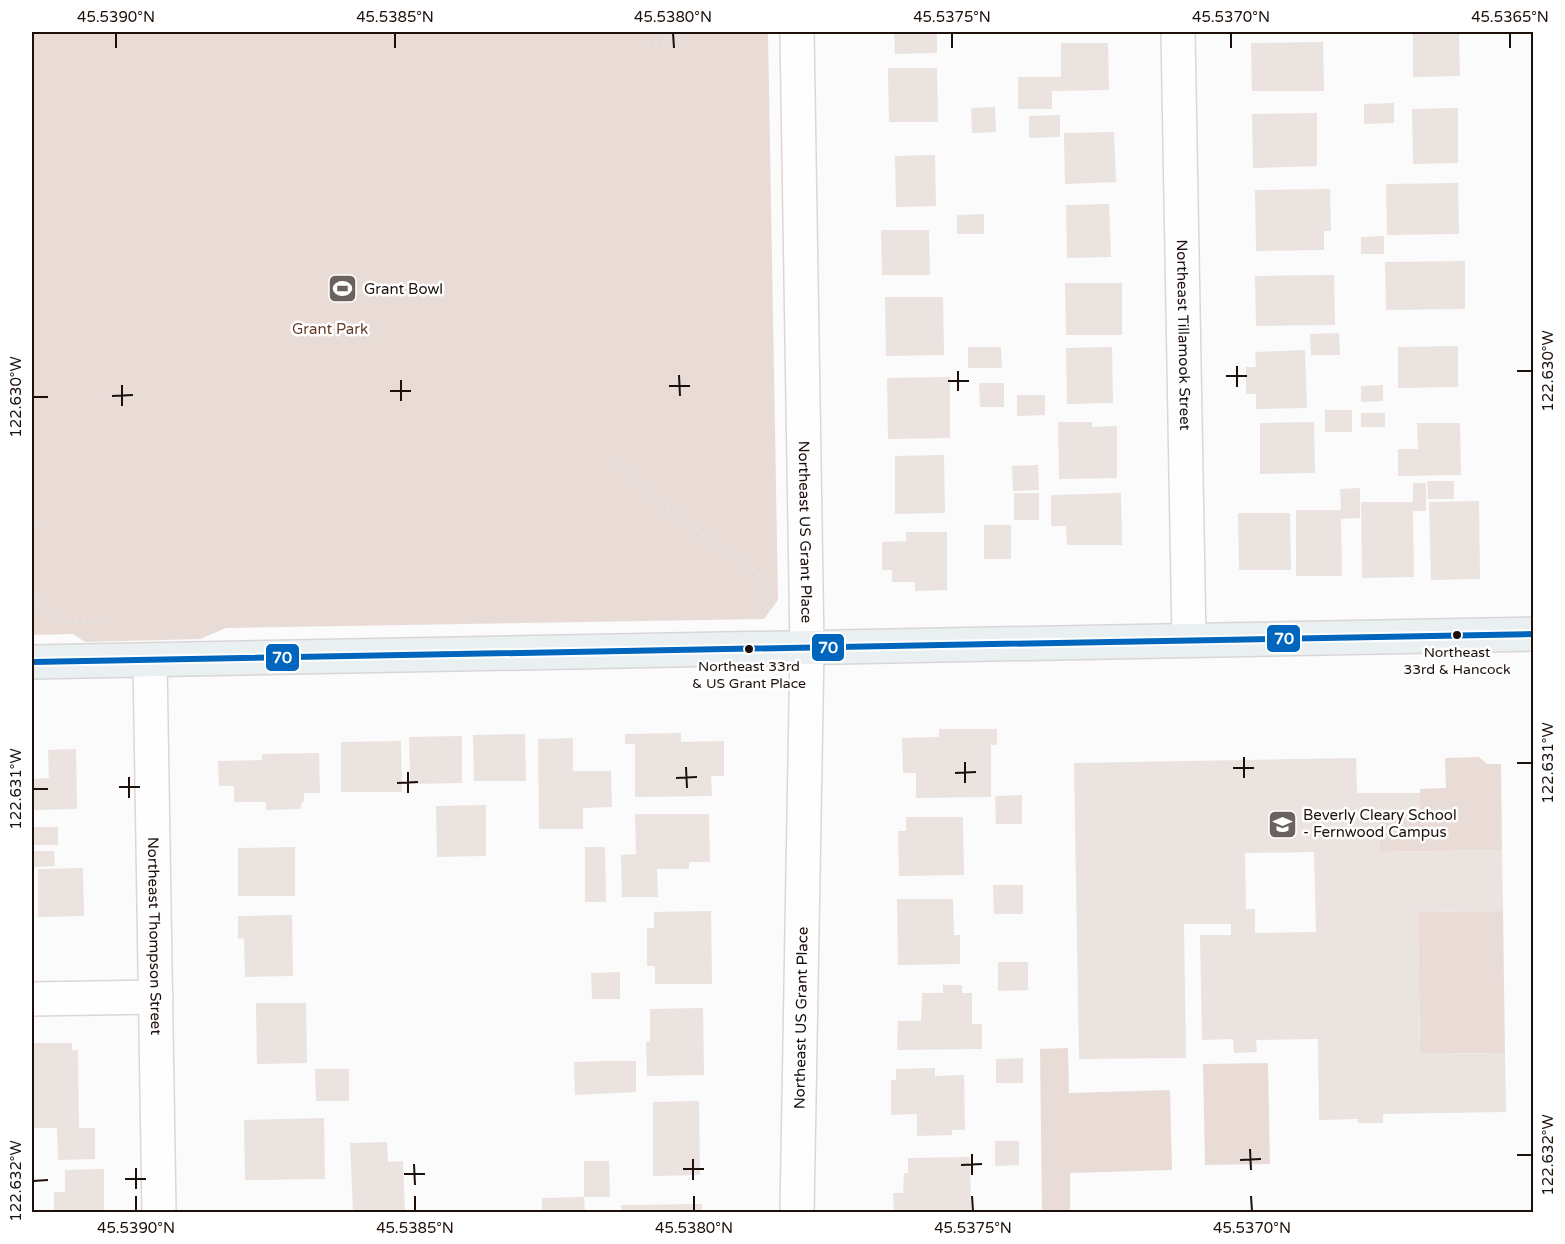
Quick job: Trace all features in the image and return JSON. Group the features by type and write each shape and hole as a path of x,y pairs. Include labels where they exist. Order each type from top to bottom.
{"main road":[{"path":"32,662 1533,634"}],"street":[{"name":"Northeast US Grant Place","path":"797,32 807,648 797,1212"},
{"name":"Northeast Tillamook Street","path":"1178,32 1189,640"},
{"name":"Northeast Thompson Street","path":"150,660 159,1212"},
{"path":"32,999 156,997"}],"path":[{"path":"647,45 659,44 672,39 679,32"},
{"path":"617,461 657,500 768,582 769,613"},
{"path":"32,597 59,622 106,622"}],"green space":[{"name":"Grant Park","path":"32,32 768,32 778,600 764,619 226,628 200,639 85,642 73,634 32,635"},
{"path":"1479,757 1487,764 1501,764 1502,850 1380,852 1379,818 1420,818 1420,789 1446,788 1445,758"},
{"path":"1503,911 1505,1053 1420,1054 1418,912"},
{"path":"1068,1048 1069,1093 1170,1090 1172,1170 1070,1173 1070,1210 1042,1210 1040,1049"},
{"path":"1268,1063 1270,1164 1205,1165 1203,1064"}],"building":[{"path":"894,32 937,32 937,53 895,54"},
{"path":"1413,32 1459,32 1460,76 1413,77"},
{"path":"1323,42 1324,91 1252,91 1251,43"},
{"path":"1061,43 1108,43 1109,90 1052,91 1052,109 1018,109 1018,77 1061,77"},
{"path":"888,68 937,68 938,122 889,122"},
{"path":"1394,103 1394,123 1364,124 1364,104"},
{"path":"995,107 996,132 972,133 971,108"},
{"path":"1458,108 1458,163 1413,164 1412,109"},
{"path":"1317,113 1317,166 1253,168 1252,114"},
{"path":"1060,115 1060,137 1029,138 1029,116"},
{"path":"1114,132 1116,182 1065,184 1064,133"},
{"path":"935,155 936,206 896,207 895,156"},
{"path":"1458,183 1459,234 1387,235 1386,184"},
{"path":"1330,189 1331,231 1324,231 1324,250 1256,251 1255,190"},
{"path":"1109,204 1111,257 1067,258 1066,205"},
{"path":"984,214 984,234 957,234 957,215"},
{"path":"881,230 929,230 930,275 882,275"},
{"path":"1384,236 1384,254 1361,254 1361,237"},
{"path":"1465,261 1465,309 1386,310 1385,262"},
{"path":"1334,275 1335,325 1256,326 1255,276"},
{"path":"1065,283 1122,283 1122,335 1066,335"},
{"path":"885,297 943,297 944,355 886,356"},
{"path":"1339,333 1340,355 1311,355 1310,334"},
{"path":"1458,346 1458,387 1398,388 1398,347"},
{"path":"968,347 1001,347 1002,368 968,368"},
{"path":"1112,347 1113,403 1067,404 1066,348"},
{"path":"1305,350 1307,408 1256,409 1256,394 1246,394 1246,367 1256,367 1255,352"},
{"path":"950,377 950,438 888,439 887,378"},
{"path":"979,383 1004,383 1004,407 980,407"},
{"path":"1383,385 1383,401 1361,402 1361,386"},
{"path":"1017,395 1045,395 1045,415 1017,416"},
{"path":"1325,410 1352,410 1352,432 1325,432"},
{"path":"1361,413 1385,413 1385,427 1361,427"},
{"path":"1058,422 1092,422 1092,427 1117,426 1117,478 1059,479"},
{"path":"1314,422 1315,473 1260,474 1260,423"},
{"path":"1417,423 1460,423 1461,475 1398,476 1398,449 1418,449"},
{"path":"944,455 945,513 895,514 895,456"},
{"path":"1038,465 1039,490 1013,491 1012,466"},
{"path":"1427,481 1454,481 1454,499 1428,499"},
{"path":"1413,483 1426,483 1426,511 1413,511 1414,577 1362,578 1361,502 1413,502"},
{"path":"1360,488 1360,518 1341,519 1342,576 1296,576 1296,510 1341,510 1340,489"},
{"path":"1014,493 1039,493 1039,520 1014,520"},
{"path":"1121,493 1122,545 1067,545 1066,526 1051,526 1051,495"},
{"path":"1479,501 1480,579 1431,580 1429,502"},
{"path":"1238,513 1290,513 1291,570 1239,570"},
{"path":"984,525 1011,525 1011,559 984,559"},
{"path":"906,532 947,532 947,590 915,591 915,582 892,582 892,570 882,570 882,542 906,541"},
{"path":"939,729 997,729 997,745 991,745 991,797 916,798 916,773 903,773 902,738 939,737"},
{"path":"681,733 681,742 724,741 724,776 711,776 712,796 635,797 635,744 625,744 625,734"},
{"path":"525,734 526,781 474,781 473,735"},
{"path":"462,736 462,783 410,784 409,737"},
{"path":"573,738 573,771 611,771 612,807 583,808 583,829 539,829 538,739"},
{"path":"401,741 402,792 341,792 341,742"},
{"path":"76,749 77,809 32,810 32,779 49,778 48,750"},
{"path":"319,753 320,793 304,793 301,809 266,810 266,802 234,802 234,786 219,786 218,761 262,760 262,754"},
{"path":"1356,758 1357,793 1420,793 1420,818 1379,818 1380,852 1502,850 1503,911 1418,912 1420,1054 1505,1053 1506,1112 1383,1114 1383,1123 1358,1123 1358,1119 1319,1120 1318,1039 1256,1040 1257,1052 1234,1053 1233,1039 1202,1040 1200,935 1231,935 1231,924 1184,924 1186,1058 1079,1059 1074,763","holes":["1314,852 1316,932 1255,933 1255,909 1246,909 1245,853"]},
{"path":"1022,795 1022,824 996,824 995,796"},
{"path":"486,805 486,856 437,857 436,806"},
{"path":"635,814 709,814 710,862 689,862 689,869 657,869 658,897 622,897 621,855 636,854"},
{"path":"906,817 963,817 964,875 899,876 898,831 906,831"},
{"path":"32,827 58,827 58,845 33,845"},
{"path":"295,847 295,896 238,896 238,848"},
{"path":"585,847 605,847 606,902 585,902"},
{"path":"32,851 54,851 55,866 32,867"},
{"path":"83,868 84,916 38,917 38,869"},
{"path":"993,885 1023,885 1023,914 994,914"},
{"path":"897,899 953,899 954,935 960,935 960,964 898,965"},
{"path":"711,911 712,984 655,984 655,966 647,966 647,928 654,928 654,912"},
{"path":"292,915 293,976 245,977 244,938 238,939 238,916"},
{"path":"998,962 1028,962 1028,990 998,991"},
{"path":"620,972 620,999 592,999 591,973"},
{"path":"943,985 962,985 962,993 972,993 972,1024 982,1024 982,1049 897,1050 898,1021 921,1021 922,993 943,993"},
{"path":"256,1003 306,1003 307,1063 257,1064"},
{"path":"703,1008 704,1075 647,1076 646,1042 650,1041 650,1009"},
{"path":"32,1043 72,1043 72,1050 78,1050 79,1128 95,1128 95,1159 58,1160 57,1128 32,1128"},
{"path":"1023,1058 1023,1083 996,1083 996,1059"},
{"path":"636,1061 636,1092 575,1095 574,1062"},
{"path":"935,1068 935,1076 964,1075 965,1130 952,1130 952,1135 917,1136 917,1114 891,1115 891,1080 896,1080 896,1069"},
{"path":"315,1069 349,1069 349,1101 316,1101"},
{"path":"699,1101 700,1175 653,1176 653,1102"},
{"path":"324,1118 325,1179 245,1180 244,1120"},
{"path":"995,1141 1019,1141 1019,1165 995,1166"},
{"path":"387,1142 388,1162 403,1161 405,1210 353,1212 350,1143"},
{"path":"970,1157 971,1212 894,1212 893,1193 903,1193 904,1173 908,1173 908,1158"},
{"path":"584,1161 609,1161 610,1197 584,1197"},
{"path":"104,1169 104,1212 54,1212 54,1192 65,1192 65,1170"},
{"path":"584,1197 585,1212 542,1212 542,1198"},
{"path":"702,1204 702,1212 622,1212 621,1205"}],"transit line":[{"name":"70","path":"32,662 1534,634"}],"place":[{"name":"Grant Bowl","path":"343,289"},
{"name":"Northeast 33rd & Hancock","path":"1457,635"},
{"name":"Northeast 33rd & US Grant Place","path":"749,649"},
{"name":"Beverly Cleary School - Fernwood Campus","path":"1282,824"}]}
